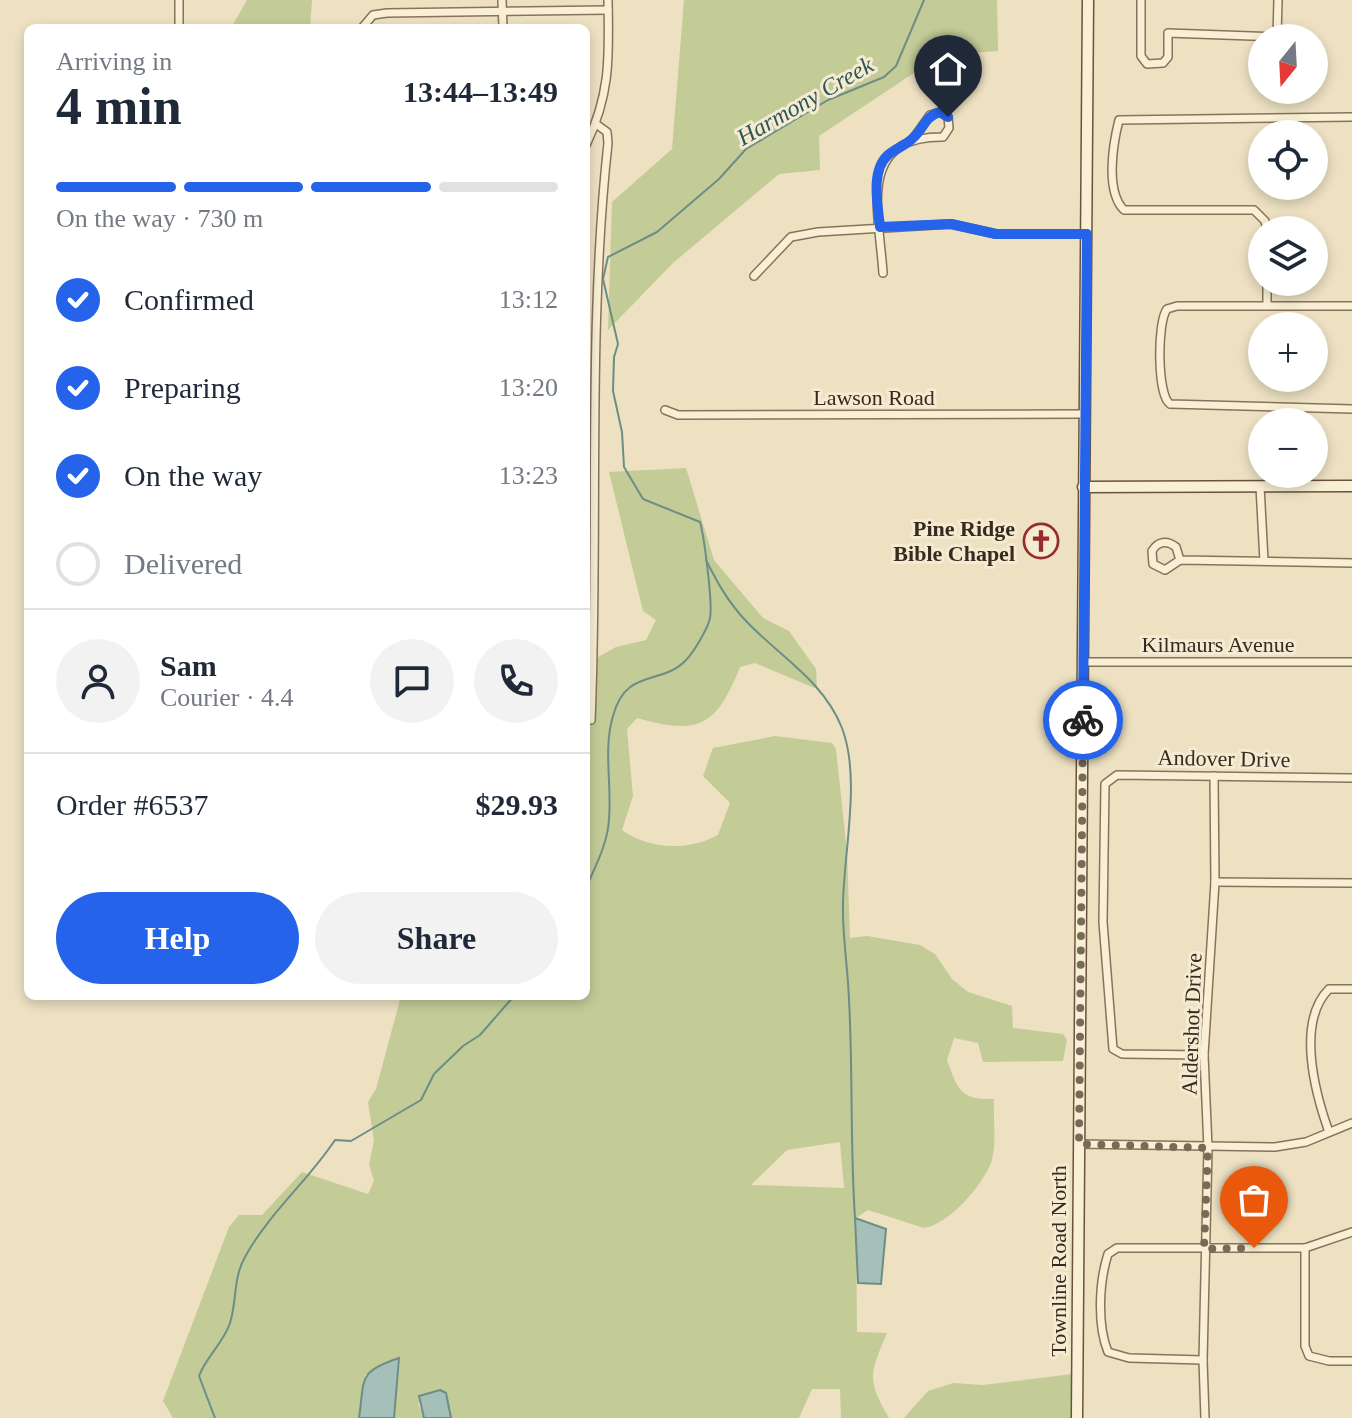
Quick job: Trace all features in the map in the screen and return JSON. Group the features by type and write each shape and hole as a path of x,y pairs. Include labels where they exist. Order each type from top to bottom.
{"main road":[{"name":"Townline Road North","path":"1077,1418 1088,0"},
{"path":"1083,487 1248,486"},
{"path":"1328,486 1352,486"}],"street":[{"path":"179,0 179,24"},
{"path":"502,0 503,24"},
{"path":"590,137 609,74 608,0"},
{"path":"1141,0 1141,56 1147,64 1163,63 1168,57 1168,33 1277,37 1278,0"},
{"path":"365,24 373,15 387,13 608,10"},
{"path":"883,273 877,189 880,166 888,155 913,139 930,115 940,112 948,117 949,128 943,137 913,139"},
{"path":"1260,216 1254,210 1124,210 1116,202 1113,171 1119,120 1352,117"},
{"path":"591,720 597,586 595,328 608,143 607,132 596,124"},
{"path":"754,276 791,237 880,227 951,224 996,234 1087,234"},
{"path":"1267,296 1267,305"},
{"path":"1352,306 1177,306 1167,309 1161,324 1162,393 1170,404 1352,409"},
{"name":"Lawson Road","path":"665,410 694,415 1084,414"},
{"path":"1260,488 1264,561"},
{"path":"1180,560 1352,563"},
{"name":"Kilmaurs Avenue","path":"1084,662 1352,662"},
{"name":"Andover Drive","path":"1204,1055 1122,1054 1113,1049 1103,922 1103,790 1107,779 1117,775 1352,778"},
{"name":"Aldershot Drive","path":"1205,1418 1204,1249 1208,1148 1204,1055 1215,882 1214,776"},
{"path":"1215,882 1352,883"},
{"path":"1329,1132 1310,1068 1317,1001 1329,989 1352,989"},
{"path":"1079,1144 1208,1148 1291,1145 1352,1123"},
{"path":"1203,1360 1129,1358 1108,1352 1103,1340 1101,1313 1108,1254 1117,1248 1305,1248 1352,1232"},
{"path":"1305,1248 1305,1346 1309,1356 1329,1361 1352,1361"}],"green space":[{"path":"247,0 312,0 310,24 233,24"},
{"path":"684,0 997,0 998,51 941,55 819,136 820,170 779,174 673,263 608,330 612,202 672,149"},
{"path":"686,468 714,560 763,618 789,631 816,669 817,689 755,663 740,667 722,703 702,722 675,726 637,718 627,729 633,796 622,830 657,845 682,846 707,840 718,835 730,803 703,776 713,748 775,736 832,743 836,749 847,852 850,938 867,936 920,945 935,954 952,979 968,992 1012,1006 1013,1028 1063,1034 1067,1040 1063,1061 983,1062 978,1043 954,1038 947,1060 958,1086 974,1098 994,1099 994,1148 987,1172 963,1203 933,1225 924,1228 868,1210 856,1218 857,1332 887,1333 873,1376 877,1394 889,1418 841,1418 840,1389 812,1389 799,1418 451,1418 446,1393 418,1403 424,1418 394,1418 399,1359 365,1375 359,1418 173,1418 163,1401 229,1227 239,1215 262,1215 302,1172 368,1194 374,1181 369,1164 374,1141 368,1102 376,1089 400,1000 590,1000 591,661 616,647 646,640 656,620 643,611 609,472","holes":["840,1142 844,1188 751,1185 787,1150"]},
{"path":"1072,1374 1072,1418 904,1418 928,1391 953,1383 983,1385"}],"water":[{"path":"855,1218 886,1229 881,1284 858,1283"},
{"path":"399,1358 394,1418 359,1418 363,1385 369,1373"},
{"path":"440,1390 446,1393 451,1418 424,1418 419,1396"}],"waterway":[{"name":"Harmony Creek","path":"590,879 608,828 610,729 619,701 635,684 677,668 686,660 704,634 711,610 700,522 643,499 624,467 622,432 613,391 614,357 618,344 603,279 608,257 657,232 719,179 746,149 828,100 884,77 896,66 924,0"},
{"path":"706,560 723,592 740,614 824,696 842,728 848,748 851,791 843,915 850,1027 855,1218"},
{"name":"Harmony Creek","path":"215,1418 199,1376 227,1330 239,1273 255,1241 335,1140 351,1141 421,1100 434,1074 463,1046 480,1035 511,1000"}],"way so far":[{"path":"1083,720 1079,1144 1208,1148 1204,1249 1254,1248"}],"place":[{"name":"Pine Ridge Bible Chapel","path":"1041,541"}],"route":[{"path":"948,117 940,112 930,115 913,139 888,155 880,166 877,189 880,227 951,224 996,234 1087,234 1083,720"}]}
